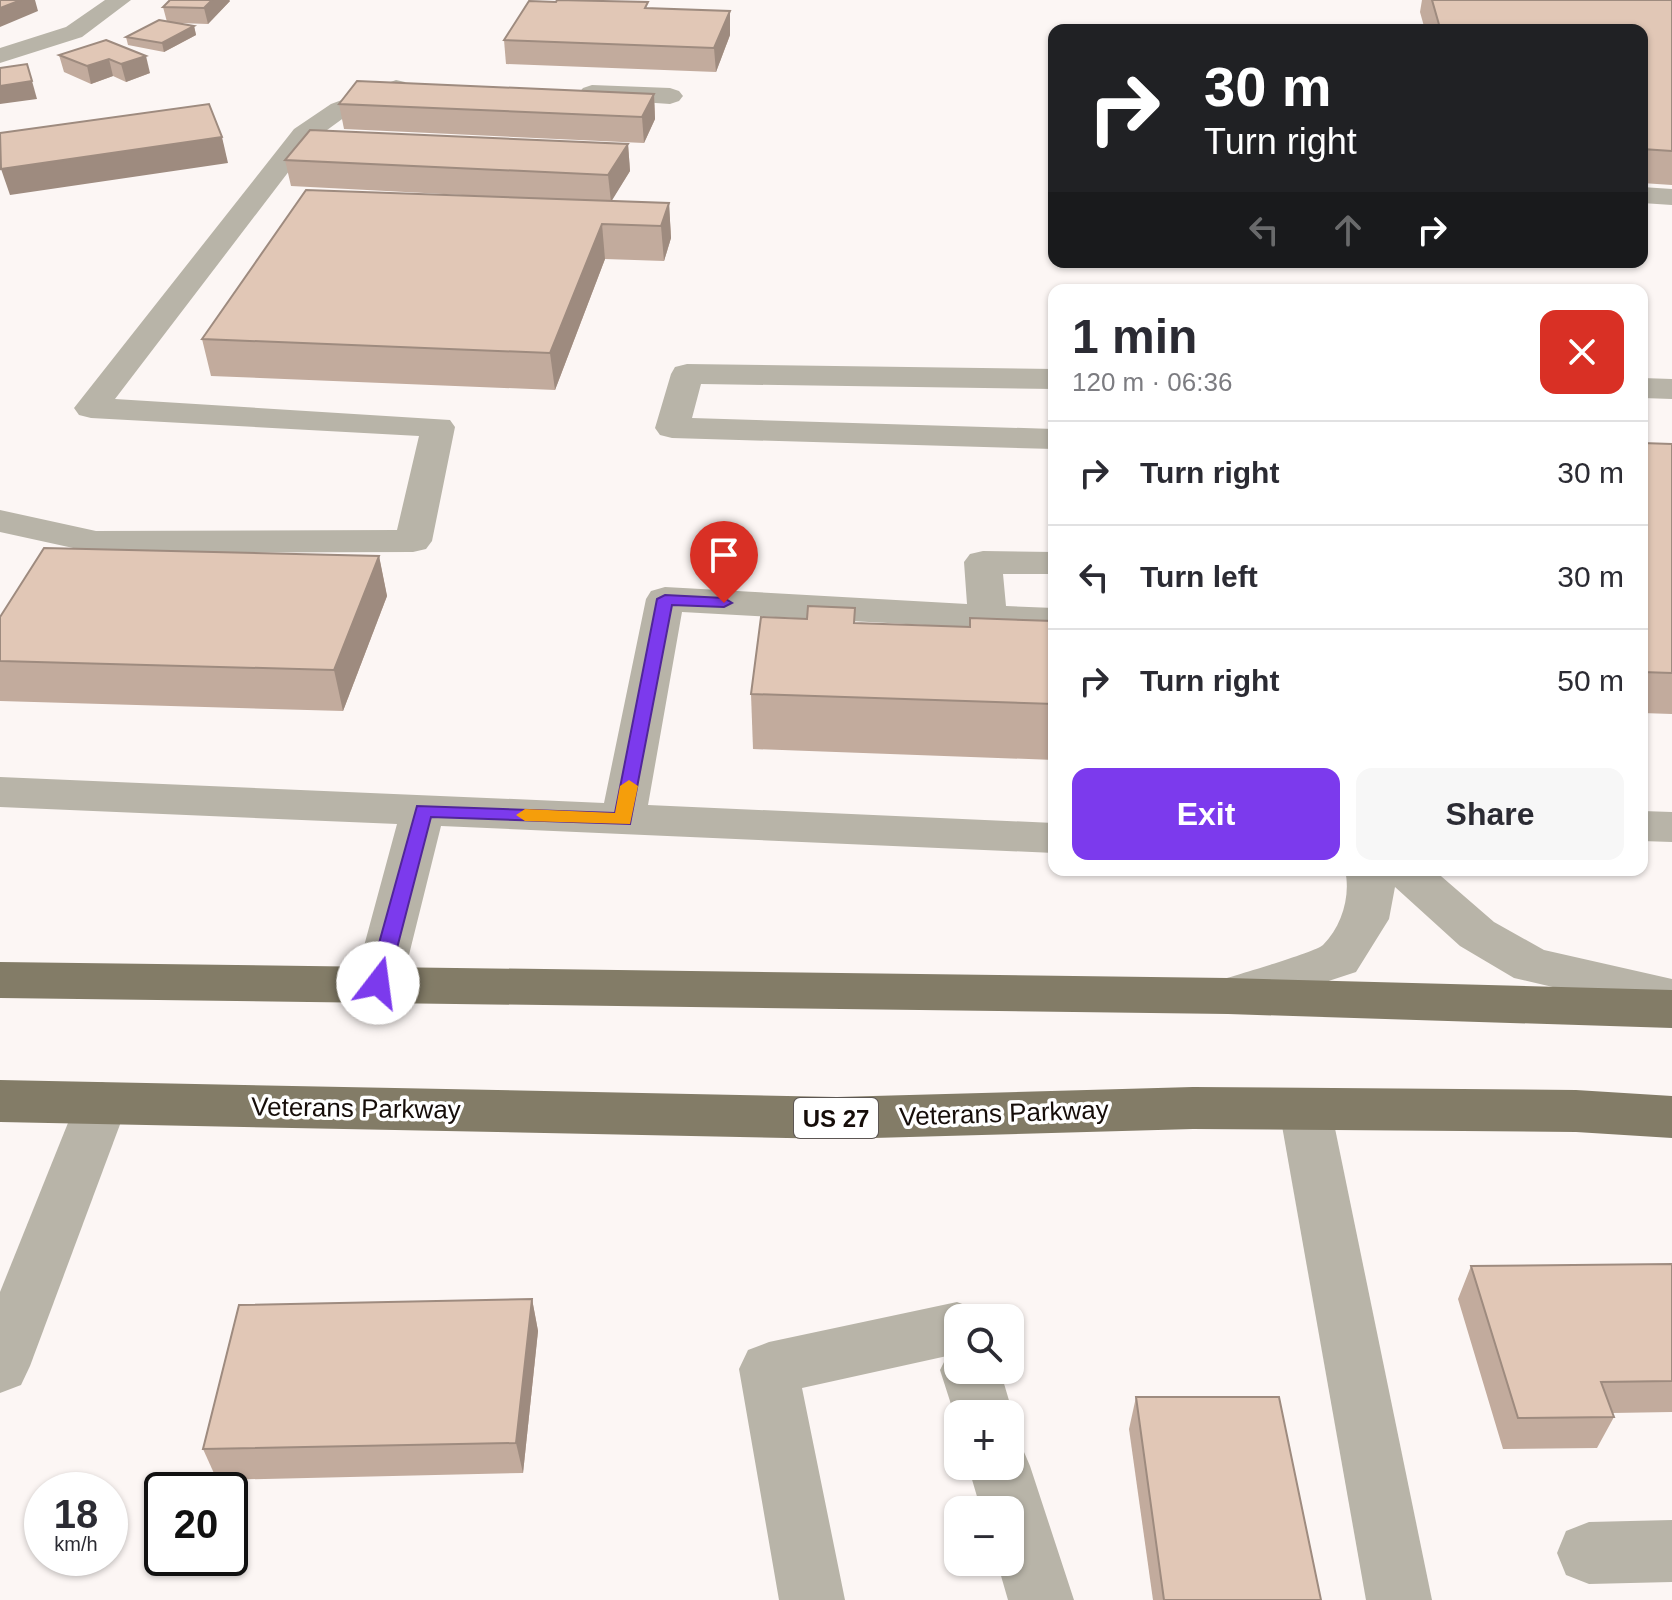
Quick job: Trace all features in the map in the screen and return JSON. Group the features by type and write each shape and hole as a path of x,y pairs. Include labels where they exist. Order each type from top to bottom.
{"main road":[{"path":"0,980 1228,996 1672,1009"},
{"name":"Veterans Parkway","path":"0,1101 837,1118 1193,1108 1576,1111 1672,1117"}],"street":[{"path":"0,56 74,32 120,0"},
{"path":"0,521 96,542 413,541 438,427 91,408 303,135 340,109 399,85 431,87"},
{"path":"558,92 670,96"},
{"path":"1648,195 1672,197"},
{"path":"1048,379 687,374 672,428 1048,439"},
{"path":"1648,388 1672,389"},
{"path":"988,617 983,562 1048,563"},
{"path":"623,819 665,599 1048,620"},
{"path":"0,792 1048,838"},
{"path":"378,983 423,810"},
{"path":"1648,826 1672,827"},
{"path":"1228,996 1339,959 1365,919 1372,885 1370,876"},
{"path":"1412,876 1477,934 1531,965 1672,997"},
{"path":"0,1366 102,1103"},
{"path":"1305,1109 1399,1600"},
{"path":"812,1600 769,1369 944,1331"},
{"path":"1003,1480 1041,1600"},
{"path":"1589,1553 1672,1551"}],"building":[{"path":"0,0 21,0 0,8"},
{"path":"170,0 212,0 204,8 163,7"},
{"path":"1432,0 1672,0 1672,151 1648,149 1648,24 1439,24"},
{"path":"529,1 648,2 645,8 730,11 714,48 504,40"},
{"path":"159,20 194,26 162,43 126,37"},
{"path":"106,40 146,56 121,64 109,59 87,66 59,55"},
{"path":"27,64 32,81 0,86 0,68"},
{"path":"357,81 654,94 642,117 339,104"},
{"path":"209,104 222,137 1,169 0,133"},
{"path":"310,130 628,144 608,175 285,160"},
{"path":"306,190 669,203 661,226 602,224 550,353 202,339"},
{"path":"1648,443 1672,444 1672,673 1648,672"},
{"path":"44,548 379,556 334,670 0,661 0,617"},
{"path":"808,606 855,608 854,623 970,627 970,618 1048,621 1048,704 751,694 761,617 807,619"},
{"path":"1672,1264 1672,1381 1601,1382 1614,1417 1518,1418 1471,1266"},
{"path":"532,1299 516,1443 203,1449 239,1305"},
{"path":"1136,1397 1279,1397 1321,1600 1164,1600"}],"slow traffic":[{"path":"525,815 623,819 629,786"}],"route":[{"path":"378,983 423,810 623,819 665,599 724,603"}]}
